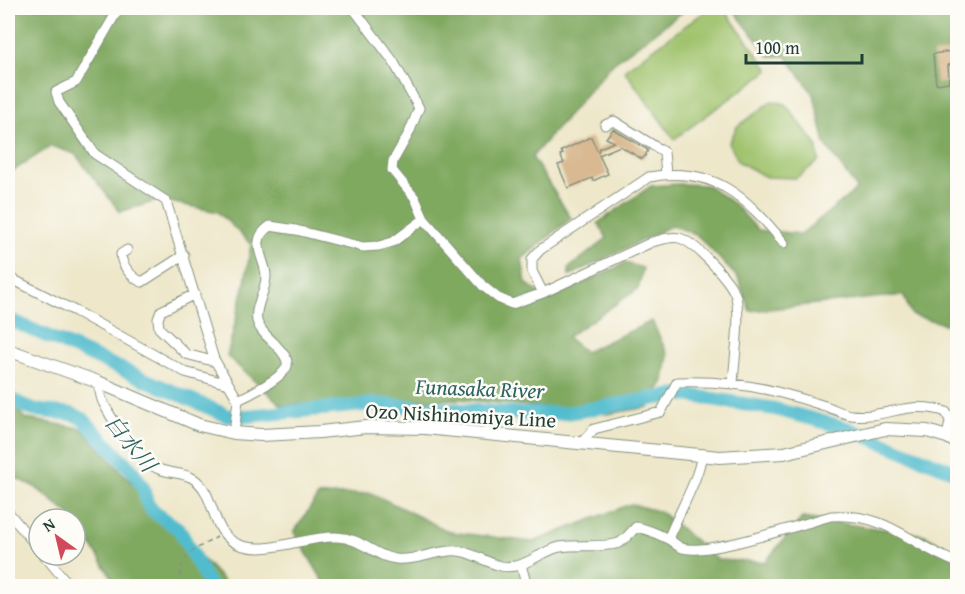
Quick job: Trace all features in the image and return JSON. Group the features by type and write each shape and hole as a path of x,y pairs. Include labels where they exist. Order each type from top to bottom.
{"main road":[{"name":"Ozo Nishinomiya Line","path":"8,350 98,382 199,425 261,435 366,427 425,428 720,457 784,453 885,429 906,428 927,431 952,440"}],"street":[{"path":"119,8 76,82 56,92 59,102 95,154 166,201 216,362 238,402 234,430"},
{"path":"353,8 393,61 419,108 409,133 393,161 392,170 415,198 424,219 483,286 498,298 512,304 543,293 652,242 667,238 681,238 696,246 735,295 737,317 733,385"},
{"path":"605,125 614,121 664,152 666,174"},
{"path":"543,293 532,271 532,260 540,250 649,177 666,174 700,176 732,190 767,223 784,243"},
{"path":"238,402 255,393 284,371 287,365 285,356 260,329 257,321 256,311 266,276 259,250 259,238 264,230 270,226 363,247 379,246 393,242 424,219"},
{"path":"128,250 121,254 121,261 137,280 142,282 184,255"},
{"path":"8,277 185,372 228,384"},
{"path":"195,294 161,311 158,319 159,328 186,354 216,362"},
{"path":"98,382 103,403 136,452 159,470 177,472 194,479 205,492 223,534 243,546 271,547 334,536 358,540 395,559 452,550 469,553 502,566 521,565 544,551 563,547 618,543 636,527 668,538 681,548 698,549 831,516 856,516 882,522 957,563"},
{"path":"581,443 594,429 661,411 677,382 733,385 775,391 851,415 873,414 913,406 932,407 946,412 950,421 952,440"},
{"path":"668,538 700,472 702,454"},
{"path":"8,512 27,535"},
{"path":"521,565 527,586"},
{"path":"54,567 70,586"}],"path":[{"path":"181,586 180,570 184,558 202,544 223,534"}],"green space":[{"path":"8,8 688,8 613,63 532,157 571,218 522,259 526,283 549,300 625,263 643,268 638,289 567,337 585,352 652,321 668,355 664,381 648,407 608,414 461,399 281,405 227,356 245,283 251,244 218,212 160,200 120,212 75,154 51,146 8,174"},
{"path":"710,8 723,8 769,70 674,139 624,70"},
{"path":"732,8 957,8 957,323 945,324 912,315 903,295 750,311 738,278 698,236 673,225 569,276 569,268 607,238 598,223 651,186 707,185 734,204 758,230 801,234 857,189 825,144 814,95 786,56 769,56"},
{"path":"772,101 785,104 816,144 819,161 796,178 766,177 739,162 729,143 737,127"},
{"path":"8,399 26,419 81,428 228,586 117,586 87,538 87,507 60,507 35,487 8,474"},
{"path":"371,493 450,532 533,542 631,504 661,512 718,560 765,562 802,518 925,535 957,553 957,586 326,586 294,532 318,496"}],"building":[{"path":"957,50 957,64 948,65 949,82 936,84 933,54"},
{"path":"613,129 648,150 645,156 642,159 620,146 599,155 608,174 568,188 558,165 564,163 560,155 563,154 561,151 591,137 598,152 600,148 614,142 606,138"}],"waterway":[{"name":"Funasaka River","path":"8,319 228,416 374,404 523,414 566,413 681,394 775,409 846,428 958,473"},
{"name":"白水川","path":"8,398 33,410 72,414 83,419 132,470 143,487 147,503 154,512 179,529 210,586"}]}
